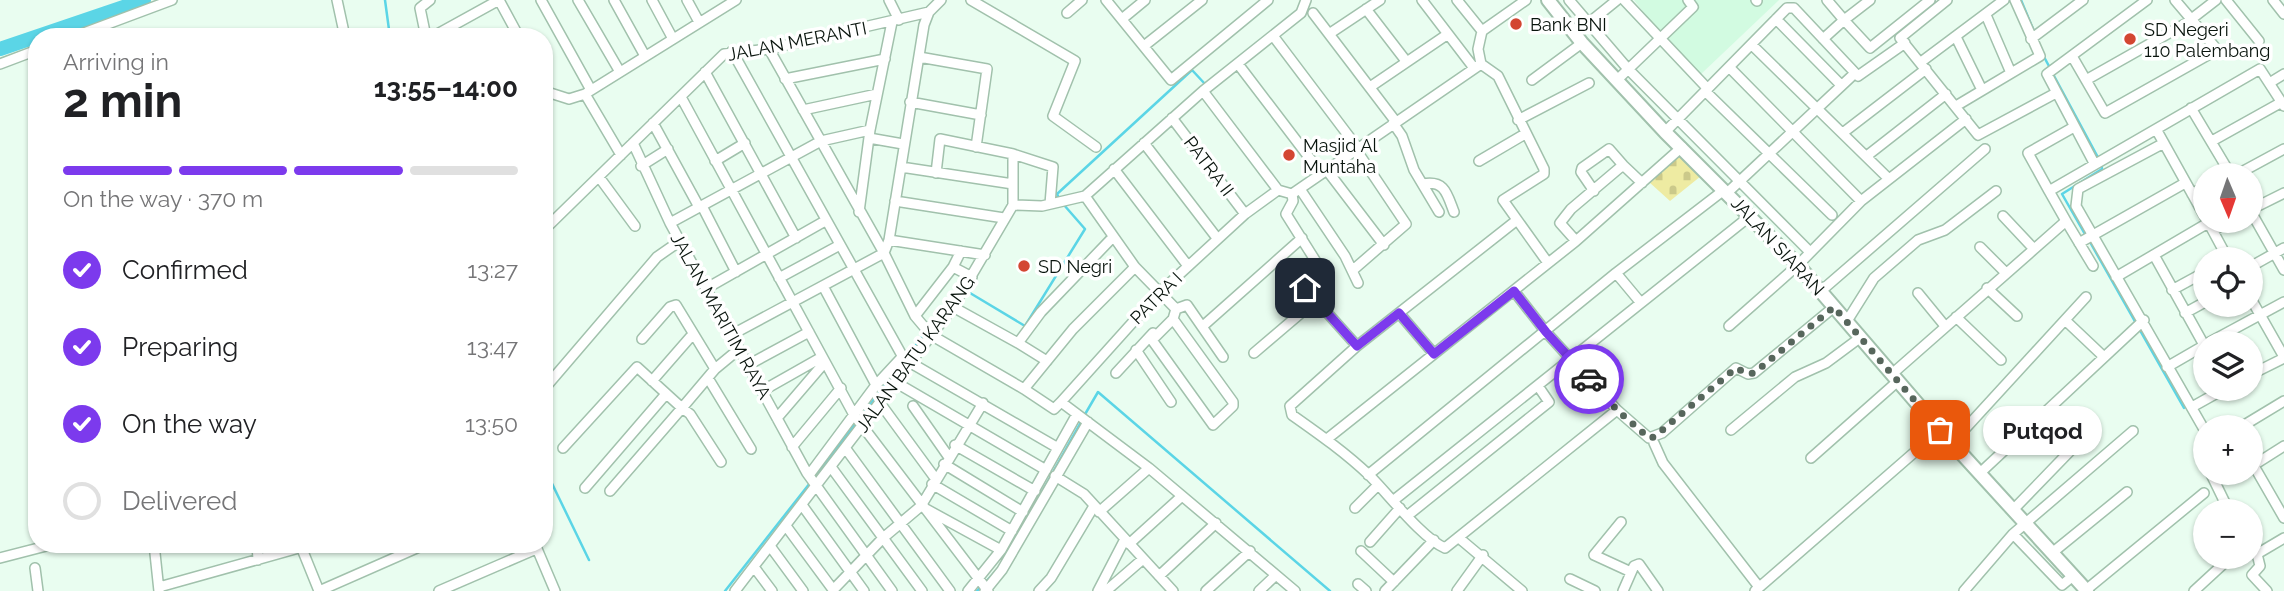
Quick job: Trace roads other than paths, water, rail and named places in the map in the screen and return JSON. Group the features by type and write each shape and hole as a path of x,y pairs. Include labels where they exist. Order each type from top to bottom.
{"street":[{"path":"97,28 173,0"},
{"path":"337,0 344,28"},
{"path":"424,28 419,8 430,0"},
{"path":"448,28 499,0 514,28"},
{"path":"541,0 621,155"},
{"path":"578,0 620,72"},
{"path":"614,0 645,56"},
{"path":"652,0 673,39"},
{"path":"687,0 699,22"},
{"path":"553,91 569,99 588,92 699,22 724,3 736,0"},
{"path":"859,212 869,134 895,21 889,0"},
{"path":"733,334 884,253 889,240 923,25 929,12 940,0"},
{"path":"971,0 1075,61 1053,117 1096,148"},
{"path":"1067,13 1082,0"},
{"path":"1106,0 1172,80 1263,2"},
{"path":"1122,19 1145,0"},
{"path":"1144,46 1202,0"},
{"path":"1013,154 1013,205 1032,207 1086,195 1203,91 1274,37 1301,13 1306,0"},
{"path":"1329,34 1380,0"},
{"path":"1422,0 1448,34 1478,66 1497,76 1544,172 1503,198 1548,263"},
{"path":"1457,0 1482,31"},
{"name":"JALAN SIARAN","path":"1548,0 1665,132 1798,265 1940,430 2086,591"},
{"path":"1569,0 1628,69 1810,252"},
{"path":"1531,80 1579,38 1588,24 1617,0"},
{"path":"1623,0 1767,154 1832,215"},
{"path":"1827,0 1882,59"},
{"path":"1823,39 1870,0"},
{"path":"1870,47 1930,0"},
{"path":"1947,0 1902,34 1905,43 1980,135 2056,93"},
{"path":"1844,131 2004,0"},
{"path":"1956,106 2040,56 2035,37 2015,0"},
{"path":"2035,37 2083,0"},
{"path":"2097,161 2074,127 2056,93 2052,71 2147,0"},
{"path":"2072,55 2105,113 2214,52 2214,46 2175,0"},
{"path":"2087,80 2191,19 2216,0"},
{"path":"2226,0 2259,41"},
{"path":"2273,0 2284,14"},
{"path":"1478,66 1482,31 1524,1"},
{"path":"1617,80 1694,2"},
{"path":"1665,132 1776,19 1792,7 1854,74 1861,76 1905,43"},
{"path":"1366,9 1406,61"},
{"name":"JALAN MERANTI","path":"553,221 722,55 732,51 769,50 929,12"},
{"path":"1313,13 1394,122 1439,212"},
{"path":"1986,15 2011,73"},
{"path":"1776,19 1840,84"},
{"path":"1370,87 1448,34"},
{"path":"1274,37 1405,220 1405,226 1353,270"},
{"path":"1956,37 1982,90"},
{"path":"1752,45 1844,131 1889,179"},
{"path":"769,50 884,253 915,316 929,333 1055,409 1061,402 1149,468 1294,591"},
{"path":"732,51 838,246 905,360 1058,448"},
{"path":"0,64 28,53"},
{"path":"919,57 986,68 976,147"},
{"path":"785,79 885,59"},
{"path":"1238,64 1384,245"},
{"path":"1357,346 1315,300 1305,285 1320,268 1286,214 1296,191 1478,66"},
{"path":"1730,68 1861,201"},
{"path":"2049,191 2260,69 2283,104 2213,142"},
{"path":"705,72 796,238"},
{"path":"1368,475 1616,273 1726,192 1840,84 1854,74"},
{"path":"2270,82 2284,74"},
{"path":"1518,120 1589,83"},
{"path":"1203,91 1278,190 1296,191 1323,219 1358,283"},
{"path":"803,110 877,94"},
{"path":"1868,155 1946,94"},
{"path":"681,97 859,420 984,587"},
{"path":"910,102 981,115"},
{"path":"2191,108 2224,163"},
{"name":"PATRA II","path":"1172,118 1245,214"},
{"path":"1729,326 1798,265 1861,201 1966,119"},
{"path":"653,123 736,272"},
{"path":"2074,127 2028,153 2066,221 2086,239 2116,277 2139,324 2196,415"},
{"path":"2156,129 2192,194"},
{"path":"670,223 821,141 869,134 903,144"},
{"path":"1479,161 1525,134"},
{"path":"936,173 940,139 1013,154 1053,167 1052,203"},
{"name":"JALAN MARITIM RAYA","path":"632,143 670,223 733,334 738,350 792,447 892,591"},
{"path":"715,160 745,143"},
{"path":"1144,143 1217,238"},
{"path":"2093,266 2076,206 2078,189 2164,143"},
{"path":"1327,439 1576,241 1682,147"},
{"path":"641,166 668,149"},
{"path":"1594,191 1581,172 1582,168 1609,149 1642,183"},
{"path":"1821,291 1985,149"},
{"path":"2254,163 2284,149"},
{"path":"1576,241 1560,221 1623,164"},
{"path":"901,167 1013,184"},
{"path":"1114,169 1188,266"},
{"path":"599,177 635,226"},
{"path":"1423,184 1436,182 1443,186 1454,212"},
{"path":"2086,239 2185,183"},
{"name":"PATRA I","path":"1061,402 1159,293 1217,238 1278,190"},
{"path":"1847,321 1874,278 1883,270 1918,240 1945,230 1996,191"},
{"path":"2263,204 2284,193"},
{"path":"1086,195 1135,267 1174,314 1233,402 1213,425 1152,340 1174,314"},
{"path":"895,201 1004,218"},
{"name":"JALAN BATU KARANG","path":"735,591 802,505 813,479 831,467 846,449 859,420 880,403 895,382 905,360 953,307 1013,205"},
{"path":"1370,542 1400,508 1538,386 1750,216"},
{"path":"2003,216 2034,248"},
{"path":"1517,220 1357,346 1290,406 1292,415 1327,439 1445,548 1617,410"},
{"path":"707,288 825,221"},
{"path":"1811,458 1945,326 2004,272 2066,221"},
{"path":"2263,228 2279,250 2284,270"},
{"path":"2116,277 2193,232"},
{"path":"1018,343 1041,312 1114,237"},
{"path":"1203,326 1302,238"},
{"path":"889,240 985,255"},
{"path":"553,378 657,257 680,241"},
{"path":"779,278 838,246"},
{"path":"1980,247 2004,272"},
{"path":"2263,259 2279,250"},
{"path":"915,316 953,267 961,251"},
{"path":"2154,255 2197,331"},
{"path":"953,267 972,277"},
{"path":"1024,389 1073,328 1135,267"},
{"path":"1616,273 1641,303"},
{"path":"2172,290 2193,279"},
{"path":"823,286 876,384"},
{"path":"1987,288 2017,316"},
{"path":"1514,291 1546,332 1617,410 1649,438 1654,437 1736,368 1748,374 1754,373 1834,307"},
{"path":"1918,293 1945,326"},
{"path":"1953,442 2086,297"},
{"path":"1254,353 1315,300"},
{"path":"2263,315 2284,302"},
{"path":"642,339 670,307 676,305 715,369"},
{"path":"1116,373 1136,350 1187,305 1223,357"},
{"path":"953,307 1047,361"},
{"path":"2185,313 2193,309"},
{"path":"1399,313 1434,354"},
{"path":"1956,317 2001,360"},
{"path":"2232,331 2259,317"},
{"path":"2262,317 2284,357 2263,368"},
{"path":"2065,320 2103,356"},
{"path":"1980,473 2139,324"},
{"path":"748,365 809,332"},
{"path":"652,381 693,334"},
{"path":"1731,430 1795,377 1826,363 1861,337"},
{"path":"610,491 715,369 738,350"},
{"path":"1136,350 1171,402"},
{"path":"2168,367 2193,352"},
{"path":"762,391 823,359"},
{"path":"777,418 823,359"},
{"path":"813,479 859,420 876,384 905,360"},
{"path":"563,448 637,367 692,417 721,462"},
{"path":"708,378 751,449"},
{"path":"895,382 1046,470"},
{"path":"1400,508 1549,402 1538,386"},
{"path":"792,447 841,388"},
{"path":"584,488 666,394"},
{"path":"2192,407 2203,401"},
{"path":"2261,415 2284,401"},
{"path":"880,403 934,481 1012,531"},
{"path":"786,526 833,591 883,538 922,507 946,460 983,403"},
{"path":"914,405 946,460 1023,512"},
{"path":"984,587 1058,448 1082,418"},
{"path":"968,591 984,587 1002,570 1055,476 1082,418"},
{"path":"1654,443 1663,463 1757,589 1940,430"},
{"path":"1964,591 2013,534 2133,431"},
{"path":"955,445 1035,491"},
{"path":"2263,456 2284,446"},
{"path":"846,449 950,591"},
{"path":"2013,510 2070,451"},
{"path":"831,467 922,591"},
{"path":"1039,591 1051,578 1097,509 1149,468"},
{"path":"1055,476 1077,487 1173,591"},
{"path":"2263,482 2284,519"},
{"path":"1356,508 1378,485"},
{"path":"2052,553 2127,492"},
{"path":"2086,591 2204,493"},
{"path":"1098,591 1127,542 1182,496"},
{"path":"802,505 864,591"},
{"path":"922,507 1002,550"},
{"path":"1621,522 1594,555 1631,572"},
{"path":"1159,576 1216,523"},
{"path":"2013,534 2065,588 2073,576"},
{"path":"1459,538 1483,555 1522,591"},
{"path":"2263,546 2284,538"},
{"path":"1385,591 1434,540"},
{"path":"770,546 803,591"},
{"path":"0,558 28,551"},
{"path":"1206,591 1250,551"},
{"path":"1361,551 1394,582"},
{"path":"155,553 159,589 280,553"},
{"path":"258,553 258,559"},
{"path":"303,553 319,591 406,553"},
{"path":"439,591 520,553"},
{"path":"538,553 555,591"},
{"path":"1457,591 1483,555"},
{"path":"1109,590 1143,559"},
{"path":"1623,591 1631,572 1639,564 1658,591"},
{"path":"754,567 772,591"},
{"path":"35,568 38,591"},
{"path":"2194,591 2218,569"},
{"path":"2257,569 2252,575 2264,590"},
{"path":"1259,591 1276,575"},
{"path":"1570,579 1595,591"},
{"path":"1358,584 1366,591"}],"waterway":[{"path":"62,28 144,0"},
{"path":"385,0 389,28"},
{"path":"2021,0 2033,29"},
{"path":"0,49 28,39"},
{"path":"2043,55 2050,68"},
{"path":"1060,200 1057,194 1192,70 1205,84"},
{"path":"2053,74 2101,163 2102,169 2062,194 2086,236"},
{"path":"970,293 1025,326 1085,229 1064,205"},
{"path":"2090,242 2184,408"},
{"path":"929,328 959,289"},
{"path":"906,358 925,333"},
{"path":"814,478 901,364"},
{"path":"1084,416 1098,392 1330,591"},
{"path":"1028,517 1081,422"},
{"path":"725,591 810,483"},
{"path":"553,486 589,560"},
{"path":"977,591 996,571"}],"place":[{"name":"Bank BNI","path":"1516,24"},
{"name":"SD Negeri 110 Palembang","path":"2130,39"},
{"name":"Masjid Al Muntaha","path":"1289,155"},
{"name":"SD Negri","path":"1024,266"},
{"name":"Putqod","path":"1940,430"}]}
